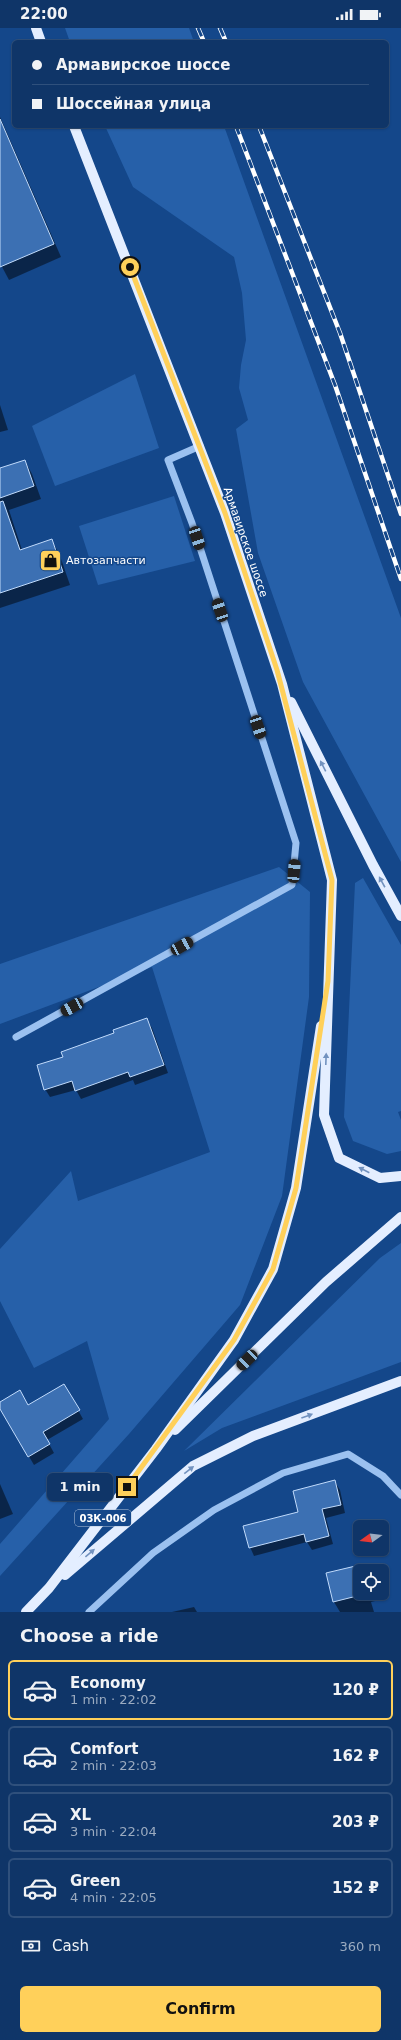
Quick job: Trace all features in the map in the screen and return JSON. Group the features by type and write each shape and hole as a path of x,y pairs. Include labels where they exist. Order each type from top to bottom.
{"main road":[{"path":"36,28 40,40"},
{"name":"Армавирское шоссе","path":"75,128 225,513 282,684 332,880 328,981"},
{"path":"282,684 369,858 401,916"},
{"path":"328,981 324,1116 339,1158 380,1178 401,1176"},
{"path":"156,1449 234,1340 273,1269 296,1188 328,981"},
{"name":"03К-006","path":"26,1612 50,1588 156,1449 326,1282 401,1217"},
{"path":"50,1588 193,1466 253,1436 401,1381"}],"street":[{"path":"16,1037 292,885 296,843 192,523 168,460 200,446"},
{"path":"89,1612 153,1553 214,1510 283,1473 348,1454 383,1476 401,1495"}],"shaded area":[{"path":"65,28 189,28 193,40 69,40"},
{"path":"106,128 225,128 401,618 401,862 303,682 258,553 236,429 248,420 239,388 241,365 246,340 242,293 234,257 133,187"},
{"path":"135,374 159,448 55,486 32,426"},
{"path":"174,496 195,561 98,585 79,526"},
{"path":"279,867 310,892 309,997 282,1196 240,1305 129,1434 0,1576 0,1544 109,1419 87,1341 34,1368 0,1301 0,1249 71,1171 78,1201 210,1152 152,967 0,1024 0,964"},
{"path":"363,878 401,945 401,1111 398,1112 401,1120 401,1151 387,1154 353,1141 344,1117 355,883"},
{"path":"401,1243 401,1362 222,1428 184,1451 380,1258"}],"building":[{"path":"0,119 54,244 0,267"},
{"path":"25,460 34,486 0,498 0,468"},
{"path":"3,501 20,550 52,539 63,572 0,593 0,502"},
{"path":"147,1018 164,1065 130,1077 128,1072 75,1091 72,1081 44,1090 37,1065 63,1057 61,1052 114,1033 113,1030"},
{"path":"64,1384 80,1410 43,1432 50,1444 28,1457 0,1409 0,1402 20,1390 28,1405"},
{"path":"335,1480 341,1505 322,1509 329,1536 306,1542 304,1534 249,1548 243,1526 298,1512 293,1491"},
{"path":"353,1567 353,1597 333,1602 326,1573"}],"railway":[{"path":"198,28 203,40"},
{"path":"220,28 225,40"},
{"path":"237,128 335,385 401,579"},
{"path":"260,128 340,333 401,514"}],"place":[{"name":"Автозапчасти","path":"50,560"}],"route":[{"path":"127,1487 234,1340 273,1269 296,1188 328,981 332,880 282,684 225,513 130,267"}]}
